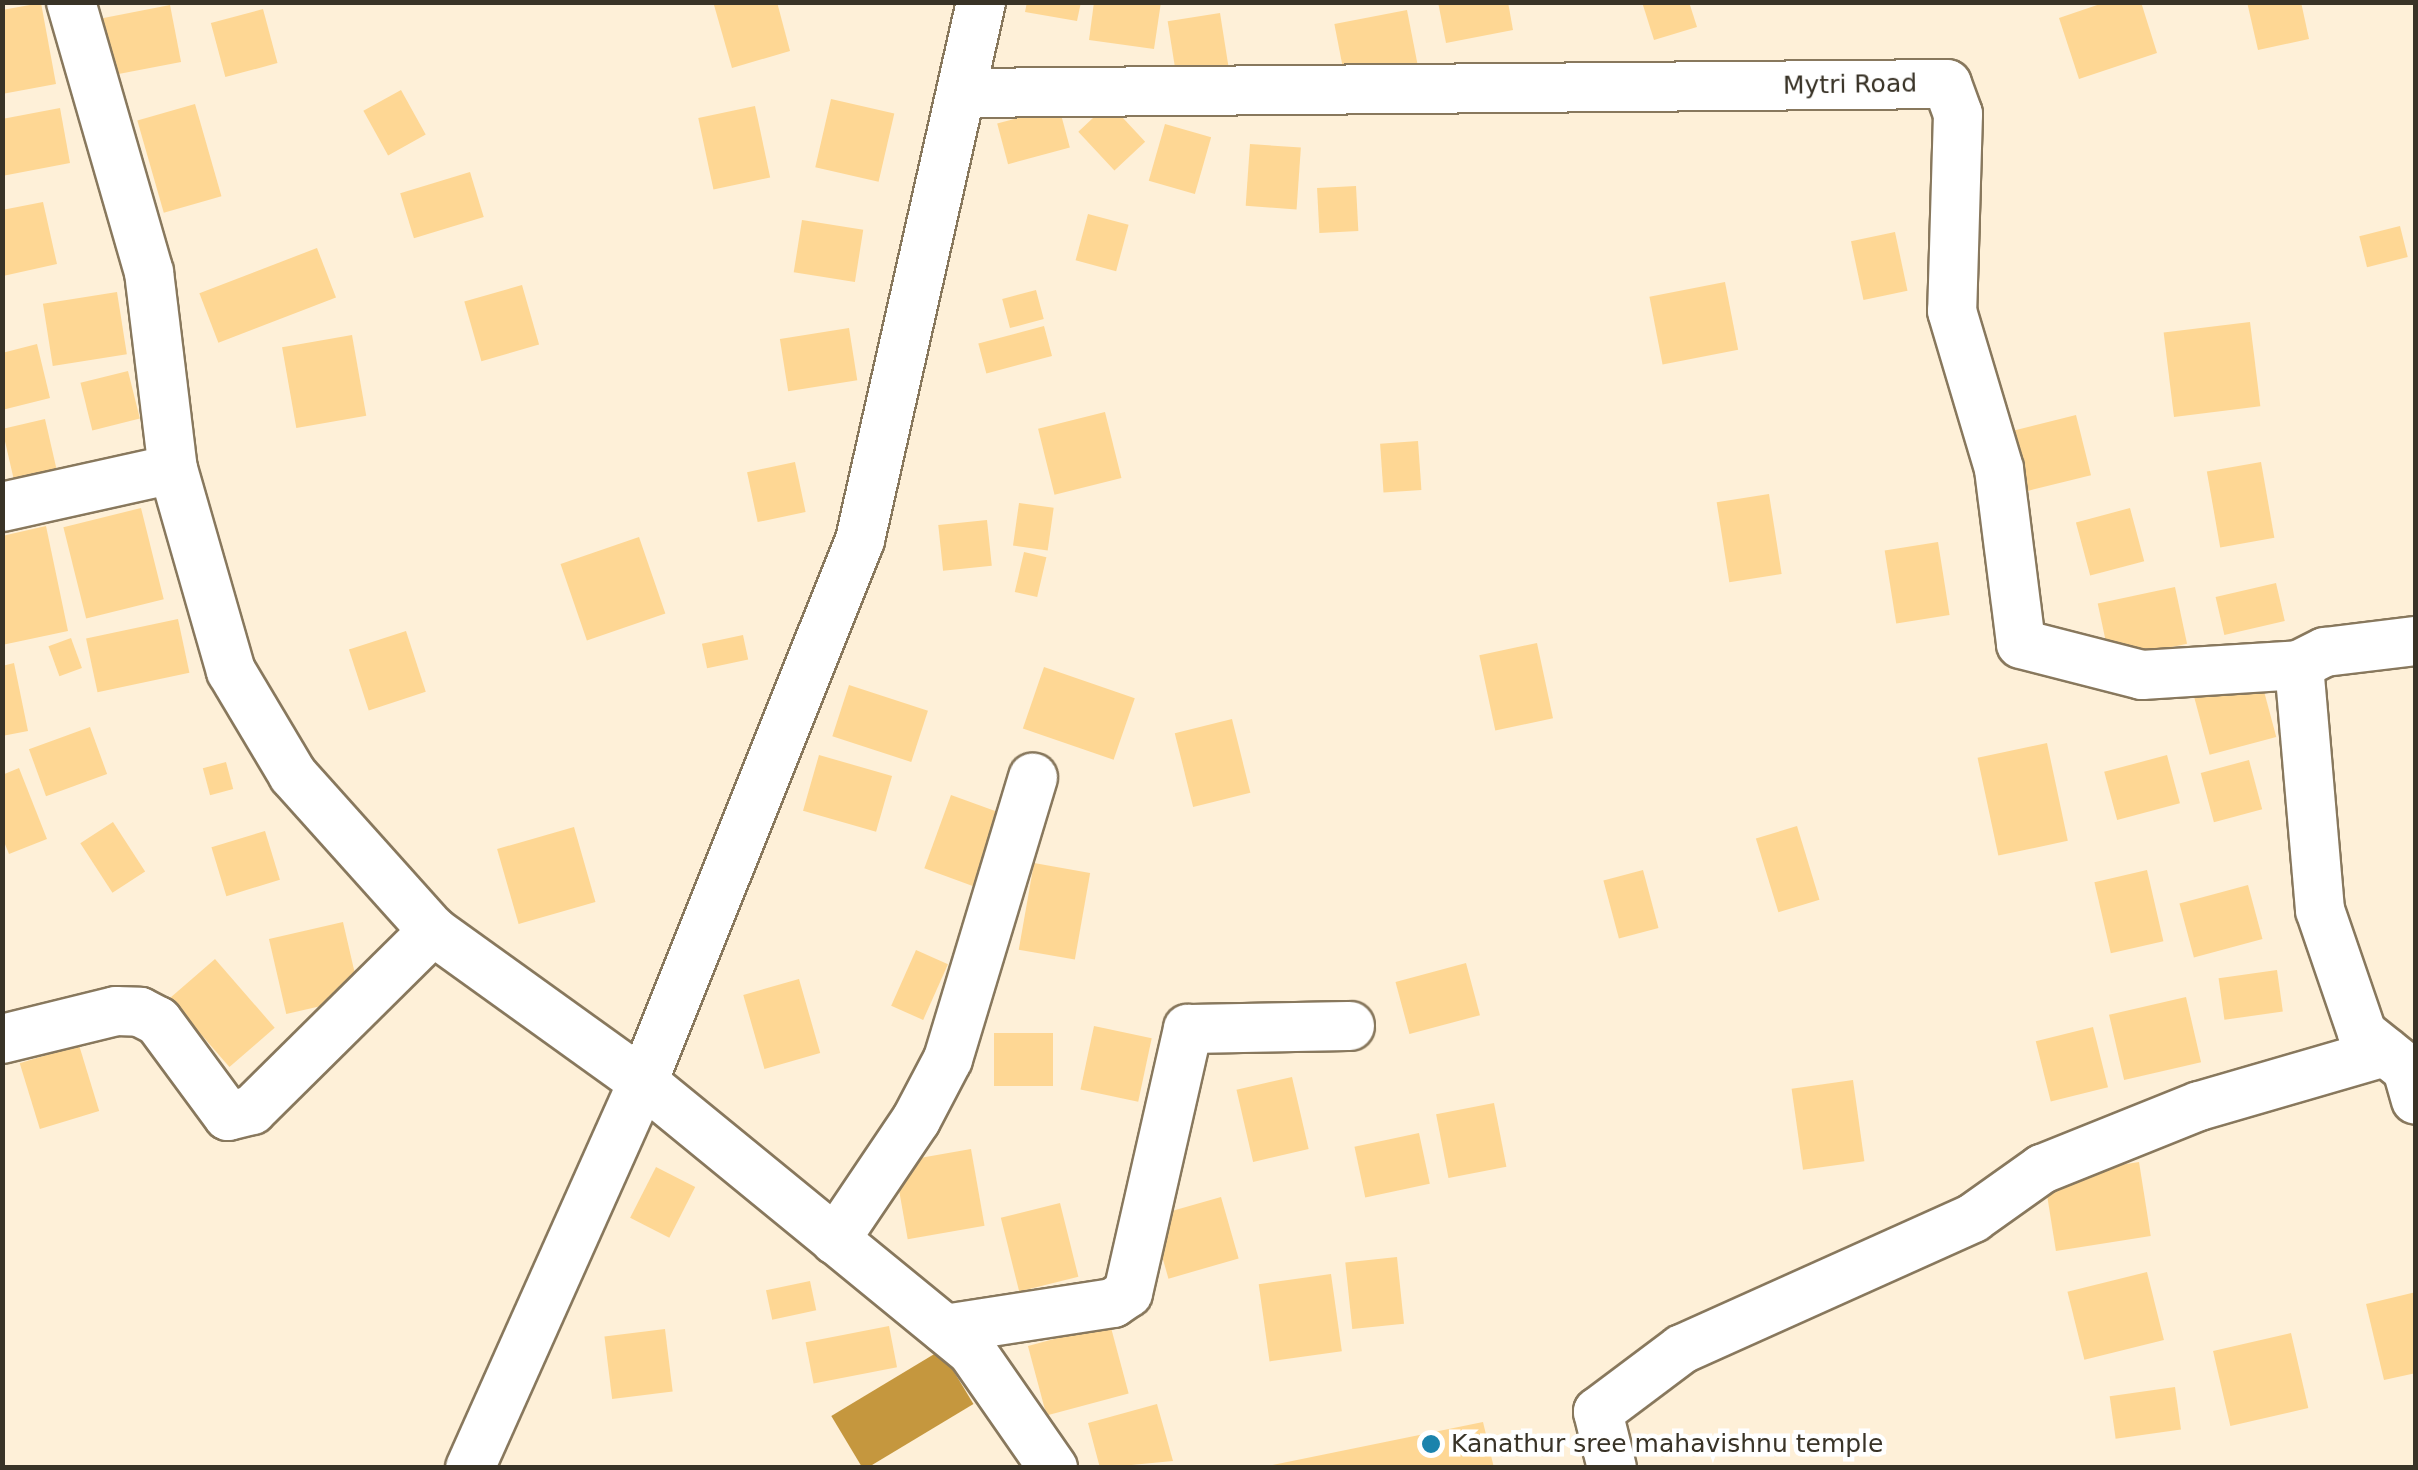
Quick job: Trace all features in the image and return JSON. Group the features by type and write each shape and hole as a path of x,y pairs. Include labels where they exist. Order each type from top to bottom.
{"street":[{"path":"72,2 149,272 173,469 231,671 293,775 434,932 642,1082 971,1350 1053,1468"},
{"path":"470,1468 642,1082 860,540 981,2"},
{"name":"Mytri Road","path":"961,94 1947,84 1958,114 1952,311 1999,469 2021,644 2142,675 2299,665 2325,652 2416,642"},
{"path":"2,507 173,469"},
{"path":"2299,665 2320,910 2362,1033 2407,1069 2416,1100"},
{"path":"835,1240 916,1120 948,1059 1033,778"},
{"path":"2,1039 116,1010 140,1012 158,1022 215,1104 228,1116 252,1110 434,932"},
{"path":"945,1329 1113,1303 1128,1293 1188,1029 1350,1026"},
{"path":"1612,1468 1598,1412 1682,1349 1972,1218 2042,1169 2200,1106 2384,1052"}],"shaded area":[{"path":"941,1350 973,1404 867,1468 863,1468 831,1416"}],"building":[{"path":"777,2 790,51 732,68 714,5"},
{"path":"1027,2 1081,2 1077,21 1025,12"},
{"path":"1094,2 1161,2 1154,49 1089,40"},
{"path":"1438,2 1508,2 1513,30 1446,43"},
{"path":"1642,2 1689,2 1697,27 1654,40"},
{"path":"2106,2 2141,2 2157,53 2079,79 2059,18"},
{"path":"2247,2 2301,2 2309,39 2258,50"},
{"path":"41,3 56,84 2,94 2,10"},
{"path":"170,5 181,62 113,75 102,18"},
{"path":"263,9 277,63 225,77 211,23"},
{"path":"1407,10 1421,82 1348,96 1334,24"},
{"path":"1220,13 1230,74 1177,83 1168,21"},
{"path":"401,90 426,135 388,155 363,111"},
{"path":"831,99 894,114 879,182 815,167"},
{"path":"1109,103 1145,142 1114,170 1078,132"},
{"path":"195,104 221,196 164,213 137,121"},
{"path":"755,106 770,177 713,189 698,118"},
{"path":"1059,107 1070,148 1008,164 997,124"},
{"path":"60,108 70,163 2,176 2,119"},
{"path":"1165,124 1211,137 1195,194 1149,181"},
{"path":"1250,144 1301,148 1297,209 1246,206"},
{"path":"470,172 484,217 414,238 400,193"},
{"path":"1356,186 1358,231 1319,233 1317,188"},
{"path":"43,202 57,264 3,276 2,210"},
{"path":"1088,214 1129,225 1116,271 1076,260"},
{"path":"802,220 863,230 855,282 794,272"},
{"path":"2400,226 2408,257 2367,267 2359,236"},
{"path":"1895,232 1907,291 1863,300 1851,241"},
{"path":"317,248 336,297 218,343 199,293"},
{"path":"1725,282 1738,350 1663,364 1649,297"},
{"path":"522,285 539,345 481,361 464,302"},
{"path":"1036,290 1044,319 1010,328 1002,299"},
{"path":"117,292 127,354 53,366 43,304"},
{"path":"2250,322 2260,406 2174,417 2164,333"},
{"path":"1044,326 1052,356 986,374 978,344"},
{"path":"849,328 857,380 788,391 780,339"},
{"path":"352,335 366,416 296,428 282,347"},
{"path":"37,344 50,398 2,410 2,353"},
{"path":"128,371 140,419 92,430 80,383"},
{"path":"1105,412 1121,478 1055,495 1038,429"},
{"path":"2076,415 2091,475 2027,491 2012,431"},
{"path":"45,419 57,470 14,480 2,429"},
{"path":"1418,441 1421,490 1384,493 1380,444"},
{"path":"795,462 806,512 758,522 747,472"},
{"path":"2261,462 2274,538 2220,547 2207,472"},
{"path":"1769,494 1782,574 1729,582 1717,502"},
{"path":"1019,503 1054,508 1048,550 1013,546"},
{"path":"141,508 164,599 86,619 63,527"},
{"path":"2130,508 2144,561 2090,576 2076,522"},
{"path":"987,520 992,566 943,571 938,525"},
{"path":"46,526 68,631 2,645 2,536"},
{"path":"639,537 665,614 587,641 561,564"},
{"path":"1938,542 1950,615 1896,624 1885,550"},
{"path":"1024,552 1046,557 1037,597 1015,592"},
{"path":"2276,583 2285,621 2224,635 2216,597"},
{"path":"2175,587 2187,644 2110,660 2098,603"},
{"path":"178,619 189,673 97,692 86,639"},
{"path":"406,631 426,692 369,710 349,650"},
{"path":"743,635 748,659 707,668 702,644"},
{"path":"71,638 82,668 59,676 48,646"},
{"path":"1537,643 1553,718 1495,731 1479,655"},
{"path":"14,663 28,731 2,736 2,666"},
{"path":"1044,667 1135,698 1114,760 1023,728"},
{"path":"2261,680 2276,737 2210,755 2194,698"},
{"path":"849,685 928,711 911,762 832,736"},
{"path":"1232,719 1250,793 1193,807 1175,733"},
{"path":"90,727 107,774 46,796 29,749"},
{"path":"2047,743 2068,841 1998,856 1978,758"},
{"path":"819,755 892,776 876,832 803,811"},
{"path":"2167,755 2180,803 2117,820 2104,772"},
{"path":"2249,760 2262,809 2214,822 2201,773"},
{"path":"226,762 233,789 210,795 203,768"},
{"path":"19,768 47,839 9,854 2,837 2,775"},
{"path":"951,795 1006,815 979,888 924,868"},
{"path":"113,822 145,871 112,893 80,843"},
{"path":"1797,826 1820,900 1778,912 1756,839"},
{"path":"574,827 595,902 519,924 497,849"},
{"path":"265,831 280,880 226,896 211,847"},
{"path":"1034,863 1090,873 1075,960 1019,950"},
{"path":"1643,870 1659,928 1619,939 1603,881"},
{"path":"2147,870 2163,941 2111,953 2094,882"},
{"path":"2248,885 2262,939 2194,957 2179,903"},
{"path":"343,922 360,997 286,1014 269,939"},
{"path":"916,950 948,964 923,1020 891,1006"},
{"path":"215,959 275,1028 229,1067 170,998"},
{"path":"1466,963 1480,1015 1409,1034 1395,982"},
{"path":"2277,970 2283,1012 2224,1020 2219,978"},
{"path":"799,979 820,1053 764,1069 743,995"},
{"path":"2186,997 2201,1062 2124,1080 2109,1015"},
{"path":"1094,1026 1152,1038 1138,1102 1080,1090"},
{"path":"2093,1027 2108,1087 2051,1101 2036,1041"},
{"path":"994,1033 1053,1033 1053,1086 994,1086"},
{"path":"79,1045 99,1111 40,1129 20,1063"},
{"path":"1292,1077 1309,1149 1253,1162 1236,1090"},
{"path":"1853,1080 1864,1161 1803,1170 1792,1089"},
{"path":"1494,1103 1506,1167 1448,1178 1436,1114"},
{"path":"1419,1133 1430,1184 1365,1198 1354,1147"},
{"path":"971,1149 985,1226 908,1239 894,1163"},
{"path":"2139,1162 2151,1236 2056,1251 2044,1177"},
{"path":"656,1167 695,1187 669,1238 630,1218"},
{"path":"1221,1197 1239,1259 1168,1279 1151,1217"},
{"path":"1060,1203 1078,1277 1019,1291 1001,1218"},
{"path":"1397,1257 1404,1324 1352,1329 1345,1262"},
{"path":"2147,1272 2164,1340 2084,1360 2067,1292"},
{"path":"1331,1274 1342,1351 1270,1361 1259,1284"},
{"path":"810,1281 816,1310 772,1320 766,1290"},
{"path":"2416,1292 2416,1373 2384,1380 2366,1304"},
{"path":"1110,1324 1129,1394 1047,1416 1028,1346"},
{"path":"889,1326 897,1367 814,1383 806,1342"},
{"path":"665,1329 673,1392 612,1399 604,1336"},
{"path":"2291,1333 2308,1408 2230,1426 2213,1351"},
{"path":"2175,1387 2181,1430 2116,1439 2110,1396"},
{"path":"1157,1404 1173,1461 1100,1468 1088,1423"},
{"name":"Kanathur sree mahavishnu temple","path":"1483,1422 1494,1468 1268,1468 1268,1466"}],"place":[{"name":"Kanathur sree mahavishnu temple","path":"1431,1444"}]}
